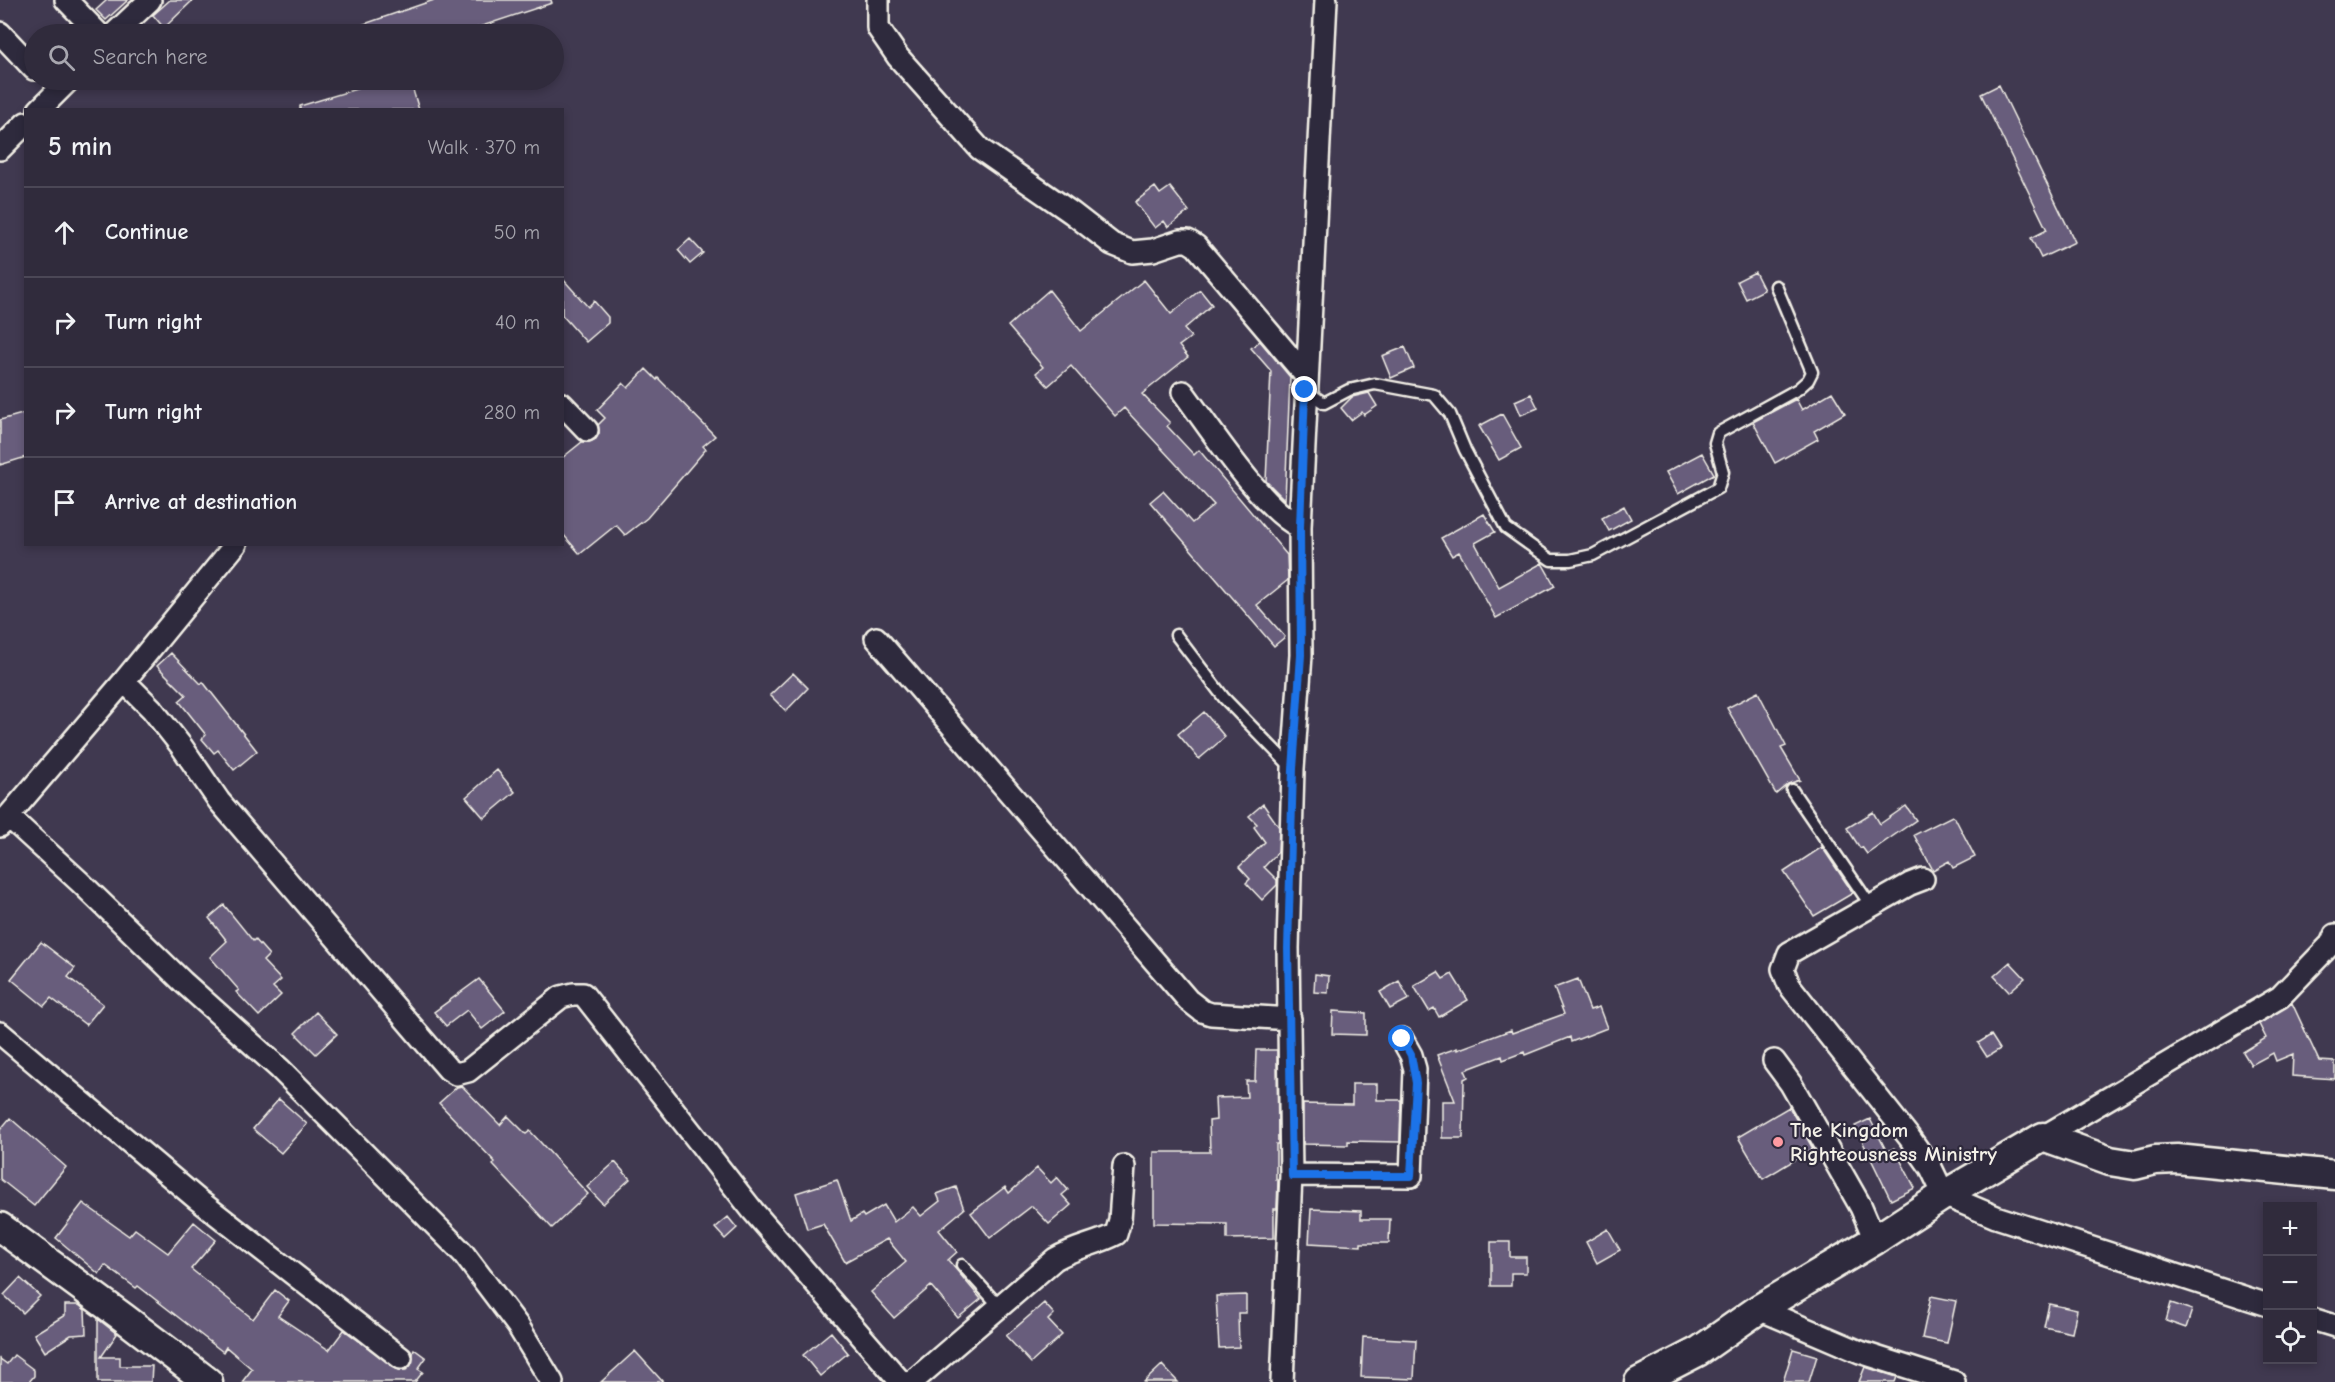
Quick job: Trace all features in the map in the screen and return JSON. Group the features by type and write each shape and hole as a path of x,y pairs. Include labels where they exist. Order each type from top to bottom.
{"street":[{"path":"66,0 89,24"},
{"path":"125,24 150,0"},
{"path":"878,0 878,28 898,57 980,149 1112,244 1132,252 1153,250 1180,241 1188,241 1196,246 1306,383"},
{"path":"1282,1382 1292,1176 1288,948 1293,769 1301,655 1300,527 1326,0"},
{"path":"0,33 24,58"},
{"path":"40,108 53,90"},
{"path":"3,140 24,124"},
{"path":"1183,392 1261,494 1292,523 1300,527"},
{"path":"564,406 587,430"},
{"path":"234,546 124,681 4,821 280,1069 463,1253 523,1334 552,1382"},
{"path":"876,638 1188,1000 1202,1011 1211,1014 1290,1019"},
{"path":"124,681 164,724 219,801 448,1069 456,1074 468,1071 561,998 583,994 753,1211 900,1382"},
{"path":"1923,879 1870,906 1789,953 1783,969 1789,985 1909,1137 1931,1168 1944,1195 1996,1217 2263,1303"},
{"path":"1639,1382 1699,1351 1759,1309 1875,1240 1944,1195 2280,997 2331,944 2335,935"},
{"path":"0,1033 197,1200 401,1358"},
{"path":"1292,1176 1411,1176 1416,1083 1411,1055 1402,1039"},
{"path":"1774,1061 1791,1083 1861,1207 1875,1240"},
{"path":"2043,1137 2110,1161 2135,1165 2155,1160 2177,1159 2335,1175"},
{"path":"912,1382 999,1306 1064,1254 1082,1245 1103,1241 1116,1234 1120,1220 1124,1166"},
{"path":"0,1227 208,1382"},
{"path":"1759,1309 1860,1352 1954,1382"},
{"path":"2317,1320 2335,1326"}],"lane":[{"path":"1306,383 1324,403 1349,390 1375,384 1434,395 1450,414 1465,450 1506,528 1551,560 1570,560 1593,555 1718,488 1723,472 1716,443 1718,433 1798,389 1808,380 1812,372 1776,286"},
{"path":"1176,635 1224,698 1293,769"},
{"path":"1792,790 1870,906"},
{"path":"962,1265 999,1306"}],"building":[{"path":"107,0 128,0 106,20 96,10"},
{"path":"170,0 193,0 168,24 161,24 153,15"},
{"path":"434,0 551,0 552,3 488,24 364,24"},
{"path":"1999,85 2075,242 2041,258 2031,238 2047,230 1981,94"},
{"path":"353,90 413,90 418,108 300,108 300,106"},
{"path":"1155,187 1160,194 1170,187 1189,211 1168,227 1164,221 1155,228 1135,202"},
{"path":"690,239 703,253 690,264 678,250"},
{"path":"1755,272 1764,290 1746,299 1737,281"},
{"path":"564,280 588,307 594,301 608,317 608,323 586,342 564,317"},
{"path":"1144,280 1171,314 1200,290 1212,305 1184,329 1191,337 1179,346 1188,357 1142,394 1170,423 1167,426 1194,455 1199,450 1287,555 1288,580 1257,605 1285,637 1274,646 1150,502 1163,491 1192,523 1214,505 1124,408 1115,416 1071,366 1048,386 1036,373 1043,367 1008,326 1049,290 1081,331"},
{"path":"1260,341 1290,377 1285,500 1266,481 1271,371 1251,348"},
{"path":"1405,347 1414,368 1391,378 1382,356"},
{"path":"646,369 657,380 658,378 715,436 703,446 706,449 647,518 625,535 616,525 580,554 564,535 564,456 582,442 596,439 599,433 598,425 605,418 597,410 623,383 628,388"},
{"path":"1832,392 1845,413 1814,431 1818,439 1775,463 1753,422 1796,399 1802,410"},
{"path":"1369,393 1377,406 1364,415 1362,412 1351,420 1341,408 1352,397"},
{"path":"1531,394 1538,408 1521,415 1515,401"},
{"path":"24,414 24,458 0,465 0,420"},
{"path":"1502,414 1521,448 1499,460 1479,426"},
{"path":"1702,453 1714,474 1678,494 1666,472"},
{"path":"1624,506 1631,519 1609,531 1602,518"},
{"path":"1484,514 1495,532 1475,543 1499,587 1542,563 1555,586 1496,618 1459,552 1452,556 1441,538"},
{"path":"171,653 201,684 203,682 257,751 234,770 218,750 214,753 202,739 206,735 179,701 186,695 157,666"},
{"path":"793,673 808,688 786,711 770,695"},
{"path":"1758,692 1786,746 1781,748 1800,780 1788,784 1776,794 1727,708"},
{"path":"1204,712 1225,737 1199,759 1178,734"},
{"path":"497,770 515,792 484,818 466,797"},
{"path":"1263,804 1279,827 1278,852 1264,867 1277,880 1277,885 1262,900 1246,883 1250,879 1239,867 1265,842 1254,827 1257,824 1249,816"},
{"path":"1906,806 1916,820 1867,854 1862,847 1860,848 1847,828 1873,812 1880,824"},
{"path":"1952,816 1975,857 1953,868 1949,861 1933,870 1914,835"},
{"path":"1822,847 1853,893 1814,916 1784,872"},
{"path":"224,905 253,941 255,939 269,955 263,961 281,980 273,987 281,995 259,1016 236,992 239,990 210,957 227,941 209,918"},
{"path":"41,942 75,968 68,977 103,1004 86,1025 51,998 44,1006 11,979"},
{"path":"2010,962 2025,978 2009,992 1994,976"},
{"path":"1438,972 1443,979 1452,974 1468,1000 1439,1017 1434,1008 1429,1011 1414,986"},
{"path":"1315,974 1329,976 1328,993 1314,992"},
{"path":"479,979 505,1011 482,1029 467,1010 446,1026 434,1012"},
{"path":"1578,979 1590,1010 1599,1007 1607,1028 1571,1042 1570,1037 1525,1055 1524,1052 1503,1060 1502,1056 1465,1070 1468,1077 1464,1079 1463,1138 1442,1138 1442,1101 1455,1101 1437,1055 1511,1030 1512,1033 1564,1014 1554,988"},
{"path":"1399,981 1409,999 1390,1009 1380,992"},
{"path":"2292,1003 2319,1061 2335,1062 2335,1079 2292,1076 2293,1054 2276,1061 2273,1053 2251,1065 2243,1052 2266,1038 2259,1024"},
{"path":"1333,1011 1366,1013 1366,1035 1332,1034"},
{"path":"316,1012 337,1034 316,1054 295,1033"},
{"path":"1991,1035 2000,1049 1987,1057 1978,1043"},
{"path":"1256,1050 1277,1050 1276,1180 1278,1180 1277,1209 1274,1209 1274,1238 1227,1239 1227,1224 1154,1223 1154,1152 1210,1152 1209,1121 1216,1120 1215,1098 1247,1097 1246,1081 1255,1081"},
{"path":"1352,1084 1377,1084 1377,1100 1401,1100 1400,1142 1348,1141 1348,1145 1303,1144 1303,1104 1352,1105"},
{"path":"462,1086 500,1125 508,1116 526,1134 530,1131 588,1194 552,1228 493,1165 495,1162 439,1103 457,1087"},
{"path":"279,1099 307,1124 281,1153 253,1129"},
{"name":"The Kingdom Righteousness Ministry","path":"1789,1107 1813,1149 1763,1179 1738,1137"},
{"path":"10,1118 66,1167 34,1206 0,1179 0,1130"},
{"path":"1870,1119 1887,1152 1894,1148 1915,1188 1891,1200 1855,1126"},
{"path":"615,1162 630,1179 603,1204 587,1187"},
{"path":"1037,1168 1051,1183 1057,1177 1068,1190 1062,1195 1071,1205 1049,1224 1032,1206 990,1238 971,1213 1005,1187 1009,1193"},
{"path":"837,1180 851,1221 862,1214 864,1217 884,1205 894,1222 913,1207 921,1216 940,1201 937,1194 956,1187 964,1209 939,1230 957,1252 948,1260 981,1299 958,1318 931,1286 894,1318 871,1292 906,1262 887,1239 845,1262 823,1224 807,1229 796,1193"},
{"path":"83,1203 129,1236 135,1229 168,1253 194,1222 216,1240 191,1269 253,1319 275,1290 289,1301 278,1316 329,1350 344,1330 399,1370 406,1370 411,1365 414,1349 426,1358 418,1369 423,1372 415,1382 242,1382 252,1369 226,1347 223,1352 138,1286 136,1288 105,1265 99,1274 56,1238"},
{"path":"1311,1209 1361,1211 1361,1219 1390,1219 1389,1243 1361,1243 1361,1246 1309,1243"},
{"path":"728,1217 737,1228 725,1239 715,1228"},
{"path":"1608,1229 1620,1250 1597,1263 1586,1242"},
{"path":"1491,1242 1510,1242 1510,1257 1526,1257 1526,1273 1511,1273 1511,1286 1491,1286"},
{"path":"20,1278 40,1296 23,1313 4,1295"},
{"path":"1246,1295 1246,1313 1238,1313 1239,1347 1219,1348 1216,1296"},
{"path":"1931,1296 1956,1301 1947,1343 1922,1338"},
{"path":"1044,1303 1054,1314 1048,1320 1062,1335 1031,1363 1006,1336"},
{"path":"2171,1303 2192,1310 2186,1328 2166,1321"},
{"path":"2049,1304 2077,1310 2072,1333 2044,1327"},
{"path":"65,1305 79,1305 85,1310 86,1334 71,1335 45,1352 34,1334 65,1315"},
{"path":"98,1319 117,1334 101,1357 120,1357 120,1366 152,1366 151,1382 98,1382"},
{"path":"831,1332 848,1353 820,1376 803,1355"},
{"path":"1363,1337 1416,1340 1414,1379 1361,1377"},
{"path":"1793,1349 1817,1356 1809,1382 1783,1382"},
{"path":"635,1351 663,1382 601,1382"},
{"path":"14,1355 34,1370 34,1376 29,1382 0,1382 0,1359 7,1364"},
{"path":"1162,1365 1178,1382 1144,1382"},
{"path":"1865,1367 1897,1377 1895,1382 1859,1382"}],"place":[{"name":"The Kingdom Righteousness Ministry","path":"1778,1142"}],"route":[{"path":"1305,390 1300,527 1301,655 1293,769 1288,948 1292,1176 1411,1176 1416,1083 1411,1055 1402,1039"}]}
